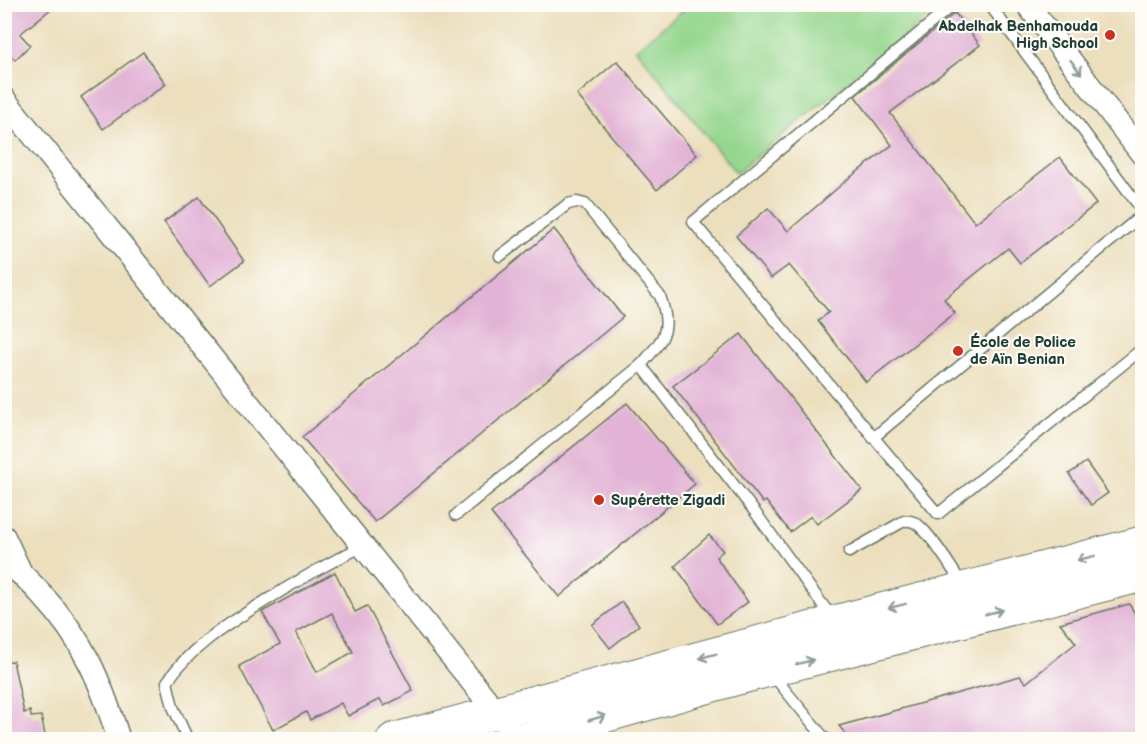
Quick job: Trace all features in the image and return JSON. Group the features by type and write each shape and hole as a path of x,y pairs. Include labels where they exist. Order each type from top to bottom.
{"main road":[{"path":"520,740 770,671 844,635 965,589 1143,543"},
{"path":"393,740 507,726 844,635 1143,574"}],"street":[{"path":"1027,4 1143,154"},
{"path":"4,99 507,726"},
{"path":"4,537 10,571 62,615 79,640 103,693 119,740"}],"lane":[{"path":"954,4 693,222 938,514 1143,349"},
{"path":"989,4 1143,210"},
{"path":"456,515 641,365 663,339 666,327 660,296 585,204 578,202 568,204 500,256"},
{"path":"873,438 1143,215"},
{"path":"641,365 810,584 844,635"},
{"path":"849,552 904,520 910,520 918,524 965,589"},
{"path":"188,740 173,707 167,682 177,667 217,631 314,570 363,546"},
{"path":"770,671 826,740"}],"green space":[{"path":"690,5 943,5 736,173 636,49"}],"building":[{"path":"4,4 57,4 20,34 30,45 15,60 4,48"},
{"path":"955,13 980,45 890,113 975,223 1060,157 1096,204 1020,263 1008,248 944,299 955,313 866,382 818,321 829,312 789,265 771,278 736,236 768,208 788,231 848,179 892,145 855,96"},
{"path":"143,52 166,84 103,129 81,97"},
{"path":"617,61 697,155 657,190 577,95"},
{"path":"199,197 244,261 210,286 164,222"},
{"path":"554,229 623,317 375,522 302,437"},
{"path":"741,334 862,490 817,524 811,516 790,532 766,501 763,503 673,386"},
{"path":"627,403 695,484 559,597 491,513"},
{"path":"1086,462 1108,493 1091,505 1069,474"},
{"path":"709,535 723,551 716,557 748,602 717,624 675,566"},
{"path":"335,572 355,612 367,606 413,691 384,706 380,699 348,716 341,703 310,720 306,712 273,730 239,666 280,644 262,612","holes":["332,613 353,652 317,672 296,632"]},
{"path":"622,602 639,625 610,648 592,625"},
{"path":"1129,604 1143,626 1143,740 851,740 839,726 1020,676 1026,683 1076,643 1060,623"},
{"path":"13,661 24,713 30,711 31,717 41,716 46,740 4,740 4,662"}],"place":[{"name":"Abdelhak Benhamouda High School","path":"1110,35"},
{"name":"École de Police de Aïn Benian","path":"958,351"},
{"name":"Supérette Zigadi","path":"599,500"}]}
